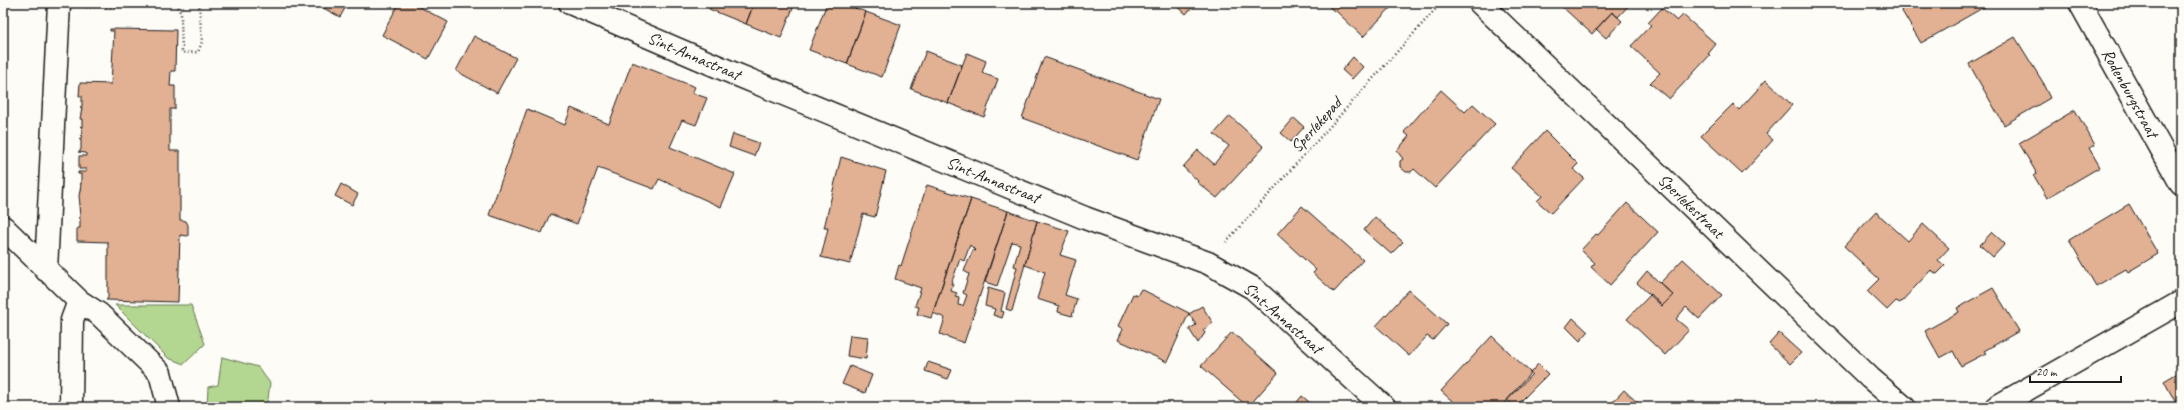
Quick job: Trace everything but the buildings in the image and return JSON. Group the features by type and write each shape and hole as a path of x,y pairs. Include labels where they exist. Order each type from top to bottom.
{"street":[{"name":"Sint-Annastraat","path":"570,3 742,78 1085,218 1208,262 1253,288 1384,407"},
{"name":"Sperlekestraat","path":"1480,3 1870,378 1904,407"},
{"name":"Rodenburgstraat","path":"2080,3 2181,184"},
{"path":"46,270 59,5"},
{"path":"3,227 79,301 99,314 160,373 169,407"},
{"path":"71,407 72,320 79,301"},
{"path":"1996,407 2181,302"}],"path":[{"path":"59,5 112,7 133,3"},
{"path":"177,3 181,15 182,53 198,52 202,42 199,3"},
{"name":"Sperlekepad","path":"1208,262 1441,3"}],"green space":[{"path":"115,305 191,305 205,344 184,364 168,358"},
{"path":"222,357 258,367 270,383 267,407 207,407 208,387 218,385"}]}
